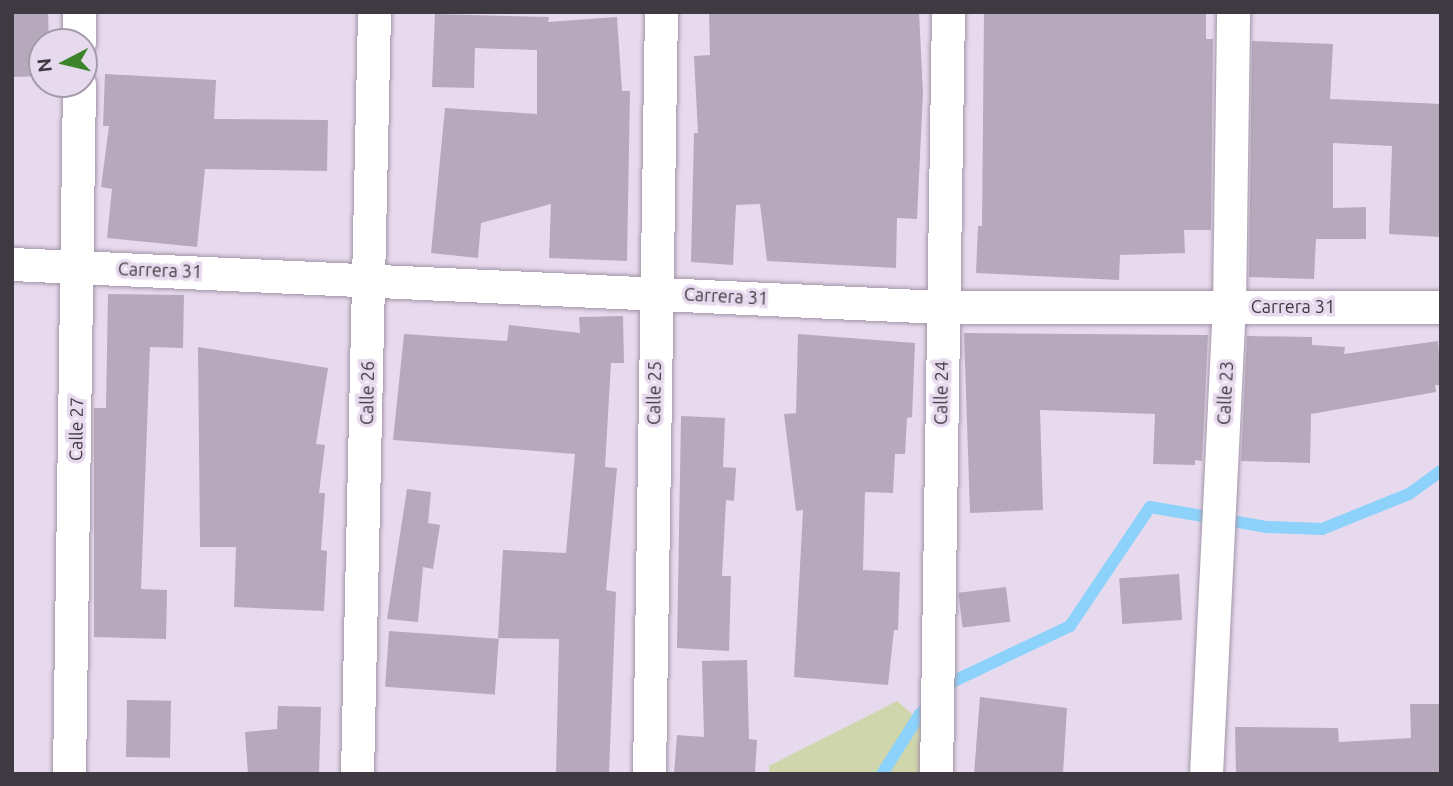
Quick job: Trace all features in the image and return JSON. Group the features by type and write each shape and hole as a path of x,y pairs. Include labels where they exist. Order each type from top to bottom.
{"street":[{"name":"Calle 26","path":"357,774 374,12"},
{"name":"Calle 25","path":"649,774 661,12"},
{"name":"Calle 24","path":"936,774 948,12"},
{"name":"Calle 23","path":"1206,774 1229,306 1233,12"},
{"name":"Calle 27","path":"69,774 79,266 79,98"},
{"name":"Carrera 31","path":"12,264 942,307 1441,307"}],"green space":[{"path":"897,701 924,725 924,774 769,774 769,766"}],"building":[{"path":"12,12 48,12 49,28 28,28 28,76 12,77"},
{"path":"709,12 919,12 923,93 917,219 897,218 896,268 767,261 760,204 736,205 733,265 691,262 694,133 698,133 694,56 710,55"},
{"path":"984,12 1206,12 1206,39 1213,39 1211,230 1184,230 1185,253 1120,255 1119,280 976,273 978,226 982,226"},
{"path":"435,14 549,17 548,22 617,17 622,91 630,91 627,261 549,258 551,204 481,223 478,258 431,253 445,108 537,114 537,50 475,48 474,88 432,87"},
{"path":"1252,41 1333,44 1330,99 1441,104 1441,237 1389,234 1392,146 1333,143 1333,208 1366,207 1366,239 1316,239 1314,279 1249,277"},
{"path":"105,74 216,80 214,119 328,120 327,171 205,169 197,247 107,238 112,189 101,187 109,126 103,126"},
{"path":"108,294 184,295 183,348 150,347 141,589 167,590 166,639 94,637 94,408 106,408"},
{"path":"623,316 624,363 611,363 605,467 617,468 606,590 616,592 609,774 556,774 559,639 498,638 503,550 566,553 575,454 393,440 404,334 507,341 509,325 580,333 579,317"},
{"path":"964,333 1208,335 1202,461 1195,460 1195,465 1153,464 1155,414 1040,410 1043,510 970,513"},
{"path":"798,334 915,343 912,417 907,418 905,454 895,454 893,493 865,492 863,570 900,572 898,630 894,630 888,685 794,677 803,510 796,511 784,414 796,413"},
{"path":"1247,336 1312,337 1312,345 1345,347 1344,354 1438,341 1441,385 1435,385 1436,392 1311,414 1310,463 1241,461"},
{"path":"198,347 328,368 316,444 325,445 319,493 325,493 321,550 327,551 324,611 234,607 236,547 200,547"},
{"path":"681,416 725,418 723,467 736,468 734,501 726,500 722,576 731,576 729,651 677,648"},
{"path":"407,489 431,492 428,523 440,525 433,569 423,567 418,622 387,619"},
{"path":"1179,574 1182,620 1122,624 1119,578"},
{"path":"1006,587 1010,622 963,628 958,593"},
{"path":"389,631 499,639 495,695 385,687"},
{"path":"747,660 749,739 757,740 755,774 674,774 677,735 704,737 702,661"},
{"path":"980,697 1067,708 1063,774 974,774"},
{"path":"127,700 171,701 170,758 126,757"},
{"path":"1410,704 1441,704 1441,774 1236,774 1235,727 1338,728 1339,742 1411,738"},
{"path":"278,706 321,707 319,774 248,774 245,732 277,729"}],"waterway":[{"path":"882,774 920,714 952,682 1070,626 1150,507 1267,527 1322,529 1409,494 1441,471"}]}
